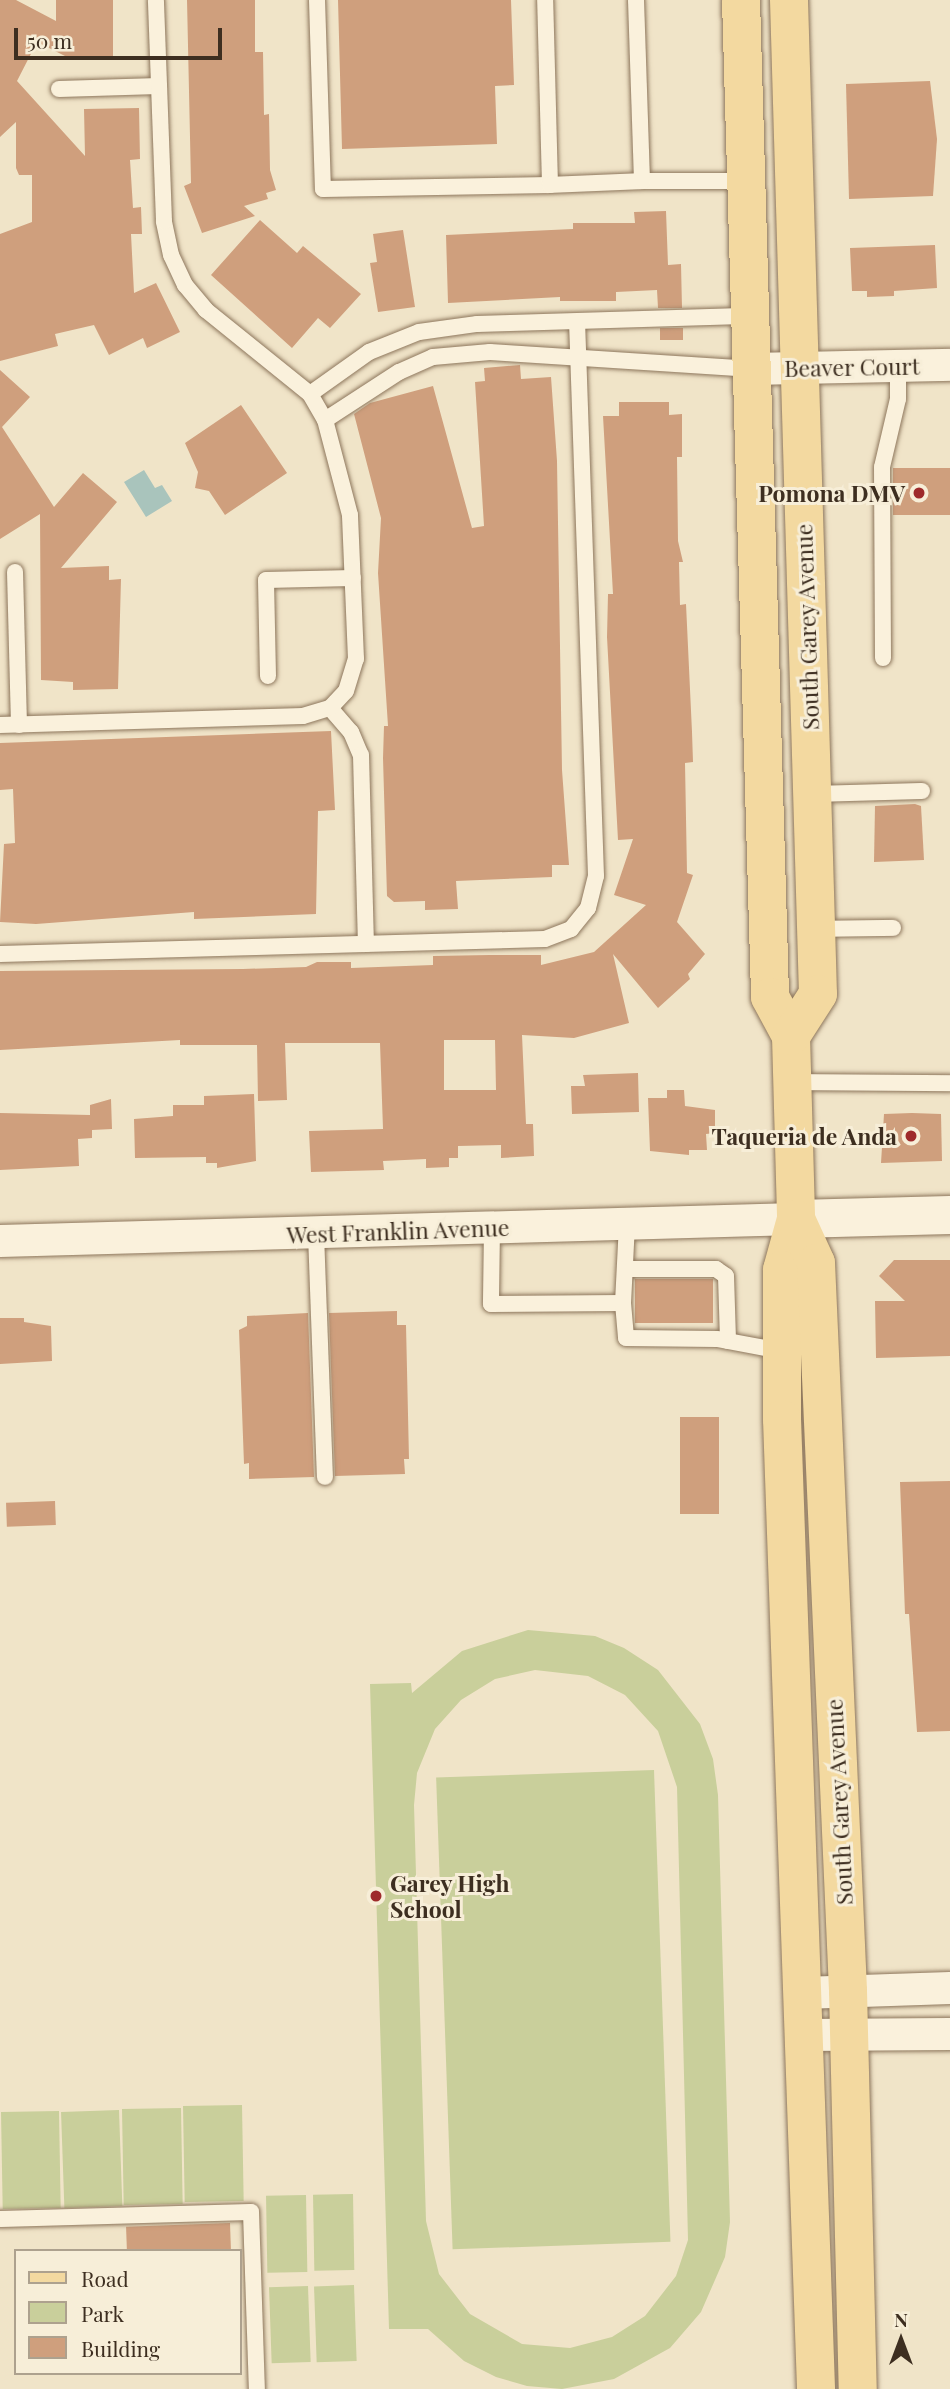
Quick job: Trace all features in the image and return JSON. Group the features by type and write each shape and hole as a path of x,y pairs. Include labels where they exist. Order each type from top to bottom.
{"main road":[{"name":"South Garey Avenue","path":"741,0 754,316 770,997 791,1035 796,1219 782,1270 782,1351 816,2389"},
{"name":"South Garey Avenue","path":"789,0 818,994 791,1035"},
{"name":"South Garey Avenue","path":"796,1219 816,1263 848,1991 858,2389"}],"street":[{"name":"Beaver Court","path":"755,369 950,365"},
{"path":"796,1219 950,1215"},
{"name":"West Franklin Avenue","path":"0,1241 796,1219"},
{"path":"802,1993 950,1989"},
{"path":"804,2035 950,2034"}],"lane":[{"path":"0,725 303,716 330,708 346,691 356,659 350,515 325,420 310,394 206,310 185,285 171,256 164,221 156,0"},
{"path":"317,0 323,189 748,181"},
{"path":"545,0 550,185"},
{"path":"636,0 642,181"},
{"path":"59,89 159,86"},
{"path":"310,394 369,352 419,332 477,324 754,316"},
{"path":"0,954 545,939 571,929 588,908 596,876 577,321"},
{"path":"325,420 399,372 433,357 490,352 579,361 755,369"},
{"path":"883,658 882,467 898,399 898,366"},
{"path":"15,572 19,724"},
{"path":"268,676 266,580 353,578"},
{"path":"330,708 351,732 361,755 366,944"},
{"path":"813,794 922,791"},
{"path":"817,929 893,928"},
{"path":"792,1082 950,1083"},
{"path":"627,1224 623,1303 626,1338 728,1341 782,1351"},
{"path":"492,1228 491,1304 623,1303"},
{"path":"316,1234 325,1477"},
{"path":"625,1269 716,1269 726,1276 728,1341"},
{"path":"0,2219 251,2212 257,2389"}],"green space":[{"path":"528,1630 595,1636 624,1648 658,1670 700,1724 713,1759 718,1795 730,2222 725,2257 701,2312 670,2348 614,2379 562,2389 527,2386 496,2377 464,2361 428,2329 389,2329 370,1684 411,1683 412,1693 462,1651","holes":["535,1670 588,1676 625,1695 658,1731 677,1787 688,2240 676,2276 645,2316 612,2337 570,2348 522,2344 470,2314 439,2274 426,2221 414,1805 417,1773 435,1729 461,1700 495,1679"]},
{"path":"654,1770 670,2242 453,2249 436,1778"},
{"path":"242,2105 244,2201 185,2202 183,2106"},
{"path":"181,2108 183,2204 124,2205 122,2109"},
{"path":"119,2110 122,2206 64,2208 61,2112"},
{"path":"59,2111 61,2208 3,2209 1,2112"},
{"path":"353,2194 354,2270 314,2271 313,2195"},
{"path":"306,2195 307,2272 267,2273 266,2196"},
{"path":"354,2285 357,2361 317,2362 314,2286"},
{"path":"308,2286 311,2362 272,2363 269,2287"}],"water":[{"path":"144,470 155,488 162,485 172,501 146,517 124,482"}],"building":[{"path":"0,0 16,0 56,21 56,0 113,0 113,58 69,58 37,42 17,81 85,156 84,109 139,108 140,159 130,160 133,208 141,207 142,234 131,234 134,293 156,283 180,332 147,348 143,338 109,355 94,325 55,334 58,346 0,361 0,234 32,222 32,175 19,175 16,168 16,122 0,137"},
{"path":"187,0 255,0 255,52 263,52 264,115 269,114 270,170 276,190 266,193 268,199 244,206 255,216 202,233 184,186 191,183"},
{"path":"338,0 511,0 514,85 495,86 497,144 342,149"},
{"path":"930,81 937,139 933,196 849,199 846,84"},
{"path":"666,211 668,265 681,264 682,308 658,308 657,290 616,292 616,301 560,301 560,297 448,303 446,235 573,229 573,223 635,223 634,212"},
{"path":"260,220 297,253 303,246 361,294 330,328 318,318 292,348 211,275"},
{"path":"403,230 415,307 378,312 370,263 377,262 373,234"},
{"path":"935,245 937,288 894,291 894,296 867,297 867,291 852,291 850,248"},
{"path":"660,328 683,328 683,340 660,340"},
{"path":"520,365 521,379 551,377 557,461 562,770 569,865 552,865 552,877 456,881 458,909 425,910 425,901 394,902 387,896 383,758 384,726 388,726 378,573 381,518 354,414 370,403 433,386 472,528 484,526 475,382 485,381 484,368"},
{"path":"0,370 30,397 2,427 54,507 83,473 117,502 61,568 109,566 109,580 121,579 118,689 73,690 73,682 41,680 40,514 0,539"},
{"path":"619,402 669,402 669,415 682,414 682,457 677,457 678,541 683,562 679,562 680,605 686,604 693,762 685,763 687,873 693,875 677,922 705,954 688,974 690,979 658,1008 613,954 629,1023 574,1038 522,1035 526,1124 533,1124 534,1156 501,1158 501,1145 458,1146 458,1158 449,1158 449,1167 426,1168 426,1159 383,1161 384,1170 311,1172 309,1131 383,1129 380,1043 285,1043 287,1100 258,1101 257,1045 180,1045 180,1040 0,1050 0,971 243,969 306,967 317,962 351,962 351,968 433,965 433,956 490,955 541,955 541,965 594,952 646,905 614,895 633,839 618,840 607,637 608,594 613,594 603,416 619,416","holes":["444,1040 495,1040 496,1090 444,1090"]},
{"path":"241,405 287,473 225,515 209,491 195,488 198,472 185,443"},
{"path":"893,468 950,468 950,515 893,515"},
{"path":"331,731 335,810 318,811 316,914 194,919 194,912 36,924 0,922 4,844 15,843 13,789 0,790 0,743"},
{"path":"875,806 921,806 924,860 874,862"},
{"path":"638,1073 639,1112 572,1114 571,1086 585,1086 583,1075"},
{"path":"667,1090 684,1090 685,1106 715,1110 715,1133 706,1134 707,1150 689,1150 689,1155 650,1151 648,1098 667,1098"},
{"path":"254,1094 256,1161 217,1168 217,1163 206,1163 206,1157 135,1158 134,1119 173,1116 173,1105 204,1105 204,1096"},
{"path":"111,1099 112,1129 92,1130 92,1138 78,1139 79,1166 0,1170 0,1113 90,1115 90,1105"},
{"name":"Taqueria de Anda","path":"884,1114 941,1114 942,1161 881,1163"},
{"path":"894,1260 950,1260 950,1356 876,1358 875,1301 905,1301 879,1276"},
{"path":"635,1279 713,1279 713,1323 635,1323"},
{"path":"397,1311 397,1325 406,1325 409,1459 404,1459 405,1474 335,1476 329,1313"},
{"path":"308,1313 314,1477 249,1479 249,1463 244,1464 239,1330 247,1326 247,1316"},
{"path":"0,1318 24,1318 24,1322 51,1326 52,1361 0,1364"},
{"path":"680,1417 719,1417 719,1514 680,1514"},
{"path":"950,1481 950,1731 917,1732 909,1614 905,1614 900,1482"},
{"path":"55,1501 56,1525 7,1527 6,1503"},
{"path":"230,2223 231,2249 127,2249 126,2227"}],"place":[{"name":"Pomona DMV","path":"919,493"},
{"name":"Taqueria de Anda","path":"911,1136"},
{"name":"Garey High School","path":"376,1896"}]}
